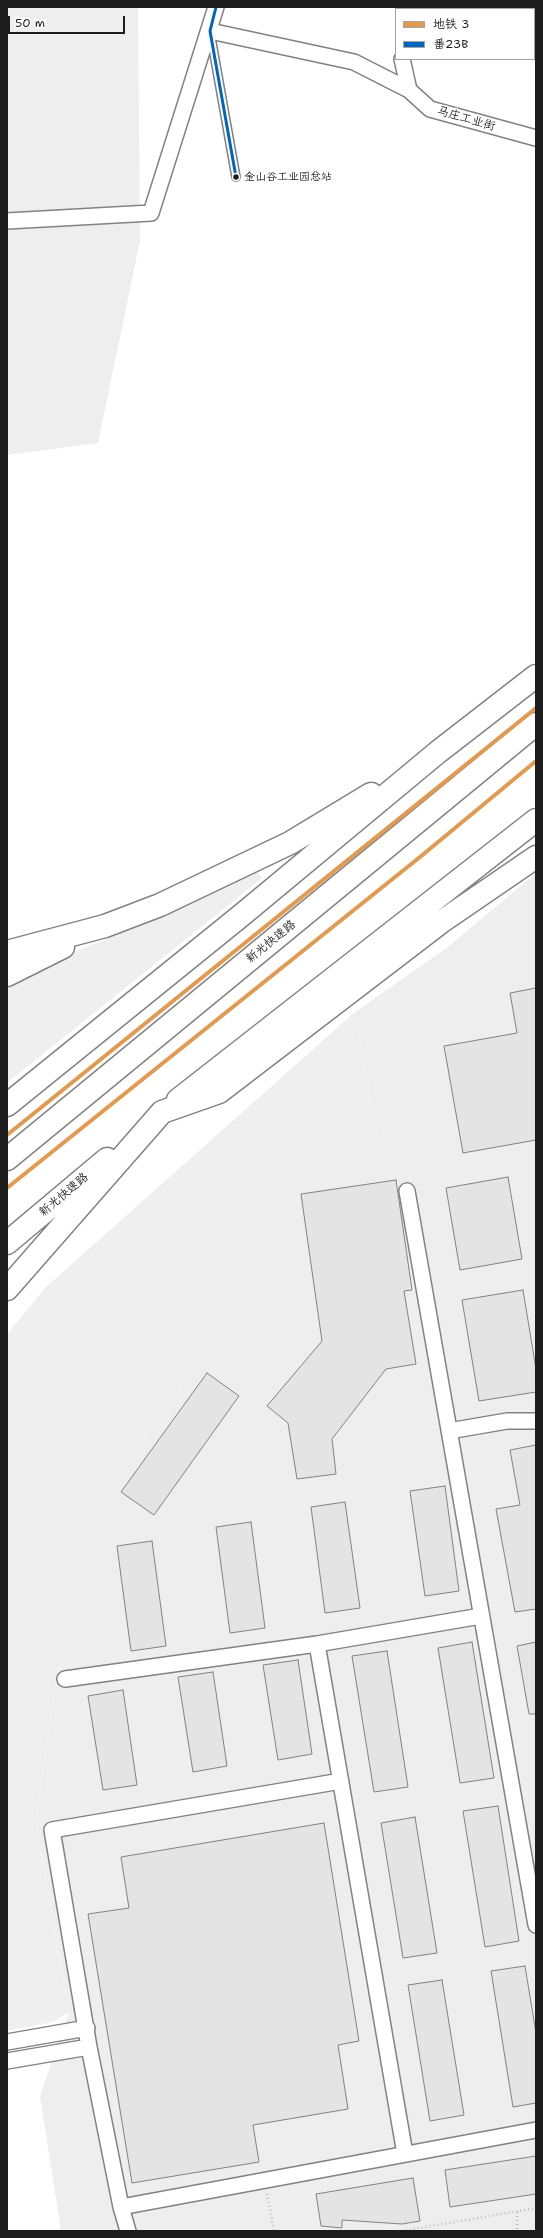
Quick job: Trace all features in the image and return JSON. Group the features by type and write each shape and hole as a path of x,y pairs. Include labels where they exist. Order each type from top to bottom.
{"highway":[{"path":"7,1105 243,914 438,752 535,676"},
{"name":"新光快速路","path":"7,1160 536,724"},
{"path":"7,975 105,926 160,905 290,843 438,752"},
{"name":"新光快速路","path":"7,1243 162,1112 536,820"},
{"path":"7,1289 162,1112 219,1092 441,922 536,857"},
{"path":"7,952 105,926"}],"street":[{"path":"7,221 152,213 210,31 216,7"},
{"name":"马庄工业街","path":"210,31 354,62 409,90 430,108 536,138"},
{"path":"402,60 409,90"},
{"path":"407,1191 536,1925"},
{"path":"449,1431 507,1421 536,1421"},
{"path":"65,1679 318,1644 481,1616"},
{"path":"318,1644 405,2154"},
{"path":"128,2231 121,2207 89,2047 87,2028 52,1830 341,1781"},
{"path":"7,2042 87,2028"},
{"path":"7,2061 89,2047"},
{"path":"121,2207 536,2130"}],"lane":[{"path":"210,31 236,177"}],"path":[{"path":"265,2180 274,2231"},
{"path":"402,2231 536,2208"},
{"path":"517,2211 518,2231"},
{"path":"344,2231 384,2231"}],"shaded area":[{"path":"7,7 138,7 140,241 98,443 7,455"},
{"path":"256,871 262,878 7,1083 7,984 64,956 133,928"},
{"path":"536,873 536,2231 61,2231 40,2096 69,2012 36,1821 56,1683 67,1666 89,1662 89,1522 300,1213 379,1143 355,1012 448,947"},
{"path":"355,1012 379,1143 300,1213 89,1522 89,1662 67,1666 56,1683 36,1821 69,2012 53,2022 7,2031 7,1334 46,1287"}],"building":[{"path":"536,988 536,1140 463,1153 444,1046 517,1033 510,993"},
{"path":"508,1177 522,1259 460,1270 446,1188"},
{"path":"396,1180 412,1290 404,1291 416,1364 386,1369 332,1439 336,1474 297,1479 288,1423 267,1406 322,1341 301,1194"},
{"path":"523,1290 536,1369 536,1392 479,1401 462,1300"},
{"path":"207,1373 239,1396 154,1515 121,1492"},
{"path":"536,1445 536,1609 515,1612 496,1509 520,1505 510,1450"},
{"path":"445,1486 459,1591 425,1596 410,1491"},
{"path":"345,1502 360,1608 325,1613 311,1507"},
{"path":"251,1522 265,1628 230,1633 216,1527"},
{"path":"152,1541 166,1646 131,1651 117,1546"},
{"path":"472,1642 494,1778 460,1783 438,1648"},
{"path":"536,1642 536,1714 529,1714 517,1646"},
{"path":"387,1651 408,1787 374,1792 352,1656"},
{"path":"298,1660 312,1754 278,1760 263,1665"},
{"path":"213,1672 227,1766 193,1772 178,1677"},
{"path":"123,1690 137,1785 103,1790 88,1696"},
{"path":"498,1806 519,1941 485,1947 463,1811"},
{"path":"415,1817 437,1953 403,1958 381,1823"},
{"path":"324,1823 359,2041 338,2045 348,2109 253,2125 259,2162 132,2183 88,1914 129,1908 121,1857"},
{"path":"525,1966 536,2033 536,2103 513,2107 491,1971"},
{"path":"442,1980 464,2115 430,2121 408,1985"},
{"path":"536,2156 536,2194 450,2207 445,2170"},
{"path":"413,2178 420,2221 402,2224 342,2220 342,2228 321,2226 316,2194"}],"metro line":[{"name":"3","path":"7,1135 536,708"},
{"name":"3","path":"7,1188 420,857 536,761"}],"transit line":[{"name":"番23B","path":"216,7 210,31 236,177"}],"place":[{"name":"金山谷工业园总站","path":"236,177"}]}
